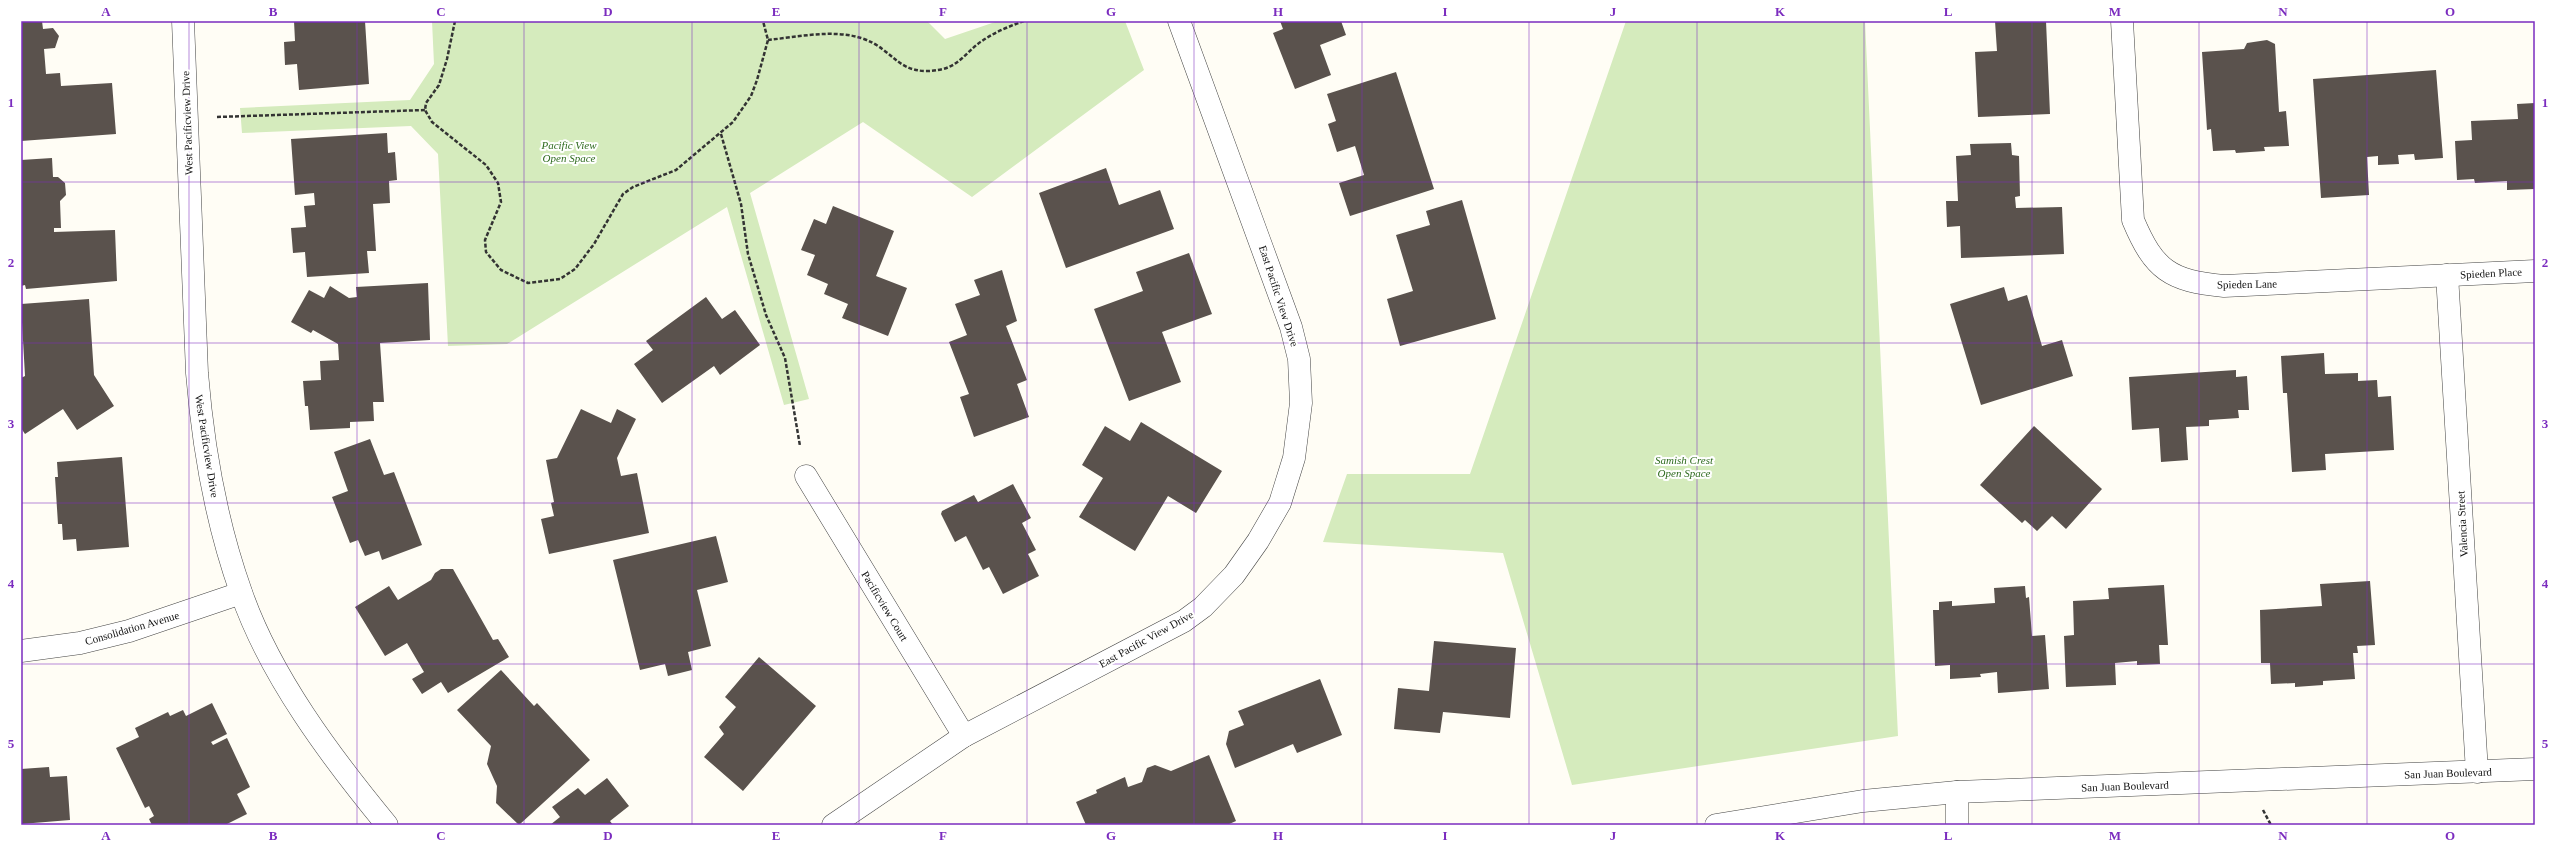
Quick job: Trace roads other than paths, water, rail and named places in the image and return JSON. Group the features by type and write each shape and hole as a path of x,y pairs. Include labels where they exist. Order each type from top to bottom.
{"street":[{"name":"West Pacificview Drive","path":"183,21 197,373 201,416 221,522 241,593 274,663 336,764 386,825"},
{"name":"East Pacific View Drive","path":"833,825 964,736 1184,621 1203,607 1234,575 1258,541 1280,503 1291,465 1301,403 1299,359 1291,327 1179,21"},
{"name":"Spieden Lane","path":"2122,21 2133,220 2145,248 2166,272 2196,283 2224,286 2447,275"},
{"name":"Spieden Place","path":"2447,275 2535,271"},
{"name":"Valencia Street","path":"2447,275 2477,772"},
{"name":"Pacificview Court","path":"806,476 964,736"},
{"name":"Consolidation Avenue","path":"21,651 80,643 129,631 241,593"},
{"name":"San Juan Boulevard","path":"1716,825 1863,801 1957,792 2535,769"},
{"path":"1957,792 1957,825"}],"park label":[{"name":"Pacific View Open Space","path":"569,151"},
{"name":"Samish Crest Open Space","path":"1684,466"}]}
